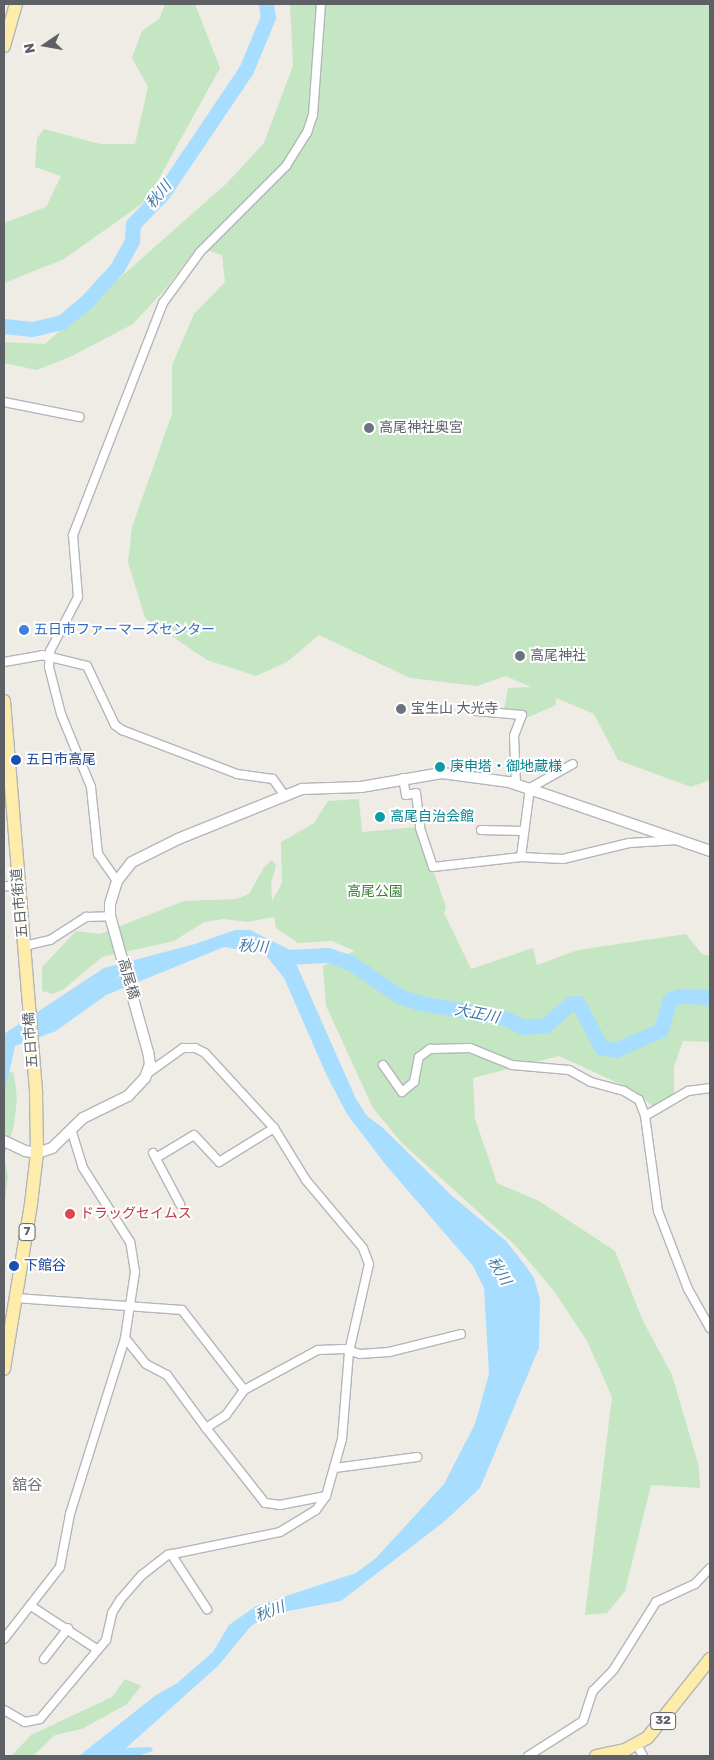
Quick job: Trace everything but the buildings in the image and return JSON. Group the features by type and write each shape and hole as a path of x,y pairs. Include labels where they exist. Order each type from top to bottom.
{"main road":[{"path":"4,46 16,4"},
{"name":"五日市街道","path":"4,701 6,755 27,986"},
{"name":"五日市橋","path":"27,986 36,1094 37,1153"},
{"name":"7","path":"4,1369 37,1153"},
{"name":"32","path":"596,1756 640,1750 710,1659"}],"street":[{"path":"117,881 98,854 91,787 61,714 49,667 50,657 58,632 78,597 74,542 78,520 158,313 178,279 200,252 286,166 307,133 313,115 321,4"},
{"path":"4,402 80,417"},
{"path":"4,662 42,655 87,666 115,725 122,730 237,774 273,779 284,795"},
{"path":"476,711 522,715 514,736 516,784"},
{"path":"530,788 573,764"},
{"path":"24,946 50,940 86,917 110,916 111,900 117,881 132,862 150,850 284,795 313,788 361,787 403,778 442,773 491,778 530,788 710,850"},
{"path":"403,778 406,795 416,793 420,828 433,867 521,857 562,859 629,843 661,844 679,840"},
{"path":"521,857 530,788"},
{"path":"480,830 524,832"},
{"path":"4,886 19,887"},
{"name":"高尾橋","path":"110,916 149,1057 148,1073"},
{"path":"4,1140 26,1152 37,1153 54,1146 89,1113 131,1094 148,1073 183,1048 199,1049 240,1088 274,1128 306,1180 355,1236 369,1264 349,1352 345,1428 326,1496 316,1510 280,1532 171,1554 142,1575 120,1600 112,1612 106,1640 36,1722 25,1722 4,1710"},
{"path":"383,1065 402,1092 414,1082 420,1057 430,1050 470,1048 512,1065 569,1070 591,1082 632,1094 639,1100 645,1116 658,1211 688,1289 710,1328"},
{"path":"645,1116 688,1091 710,1088"},
{"path":"180,1204 155,1155 194,1135 219,1162 274,1128"},
{"path":"4,1639 60,1568 64,1556 70,1514 125,1338 135,1272 130,1242 82,1168 71,1129"},
{"path":"16,1298 182,1310 244,1390"},
{"path":"206,1428 226,1415 244,1390 318,1350 330,1348 349,1352 389,1352 461,1334"},
{"path":"125,1338 146,1364 167,1375 265,1503 280,1506 326,1496"},
{"path":"335,1468 417,1457"},
{"path":"171,1554 207,1608"},
{"path":"528,1756 583,1721 593,1691 614,1669 656,1602 695,1584 710,1568"},
{"path":"31,1606 68,1628 98,1650"},
{"path":"44,1659 68,1628"}],"green space":[{"path":"165,4 195,4 220,68 147,200 64,259 4,283 4,223 46,207 61,176 35,167 37,138 44,129 100,144 135,144 148,87 132,58 142,31 159,19"},
{"path":"290,4 710,4 710,780 691,787 618,760 594,714 556,698 556,705 529,717 503,714 508,688 531,687 506,676 477,686 410,678 319,635 287,662 256,676 207,660 145,618 128,562 132,527 172,414 172,365 194,314 225,282 222,255 197,247 167,287 133,324 72,356 37,370 4,363 4,342 45,344 227,183 264,143 293,66"},
{"name":"高尾公園","path":"359,799 362,832 418,827 446,907 444,913 471,969 533,948 537,965 578,950 686,934 702,954 710,956 710,1042 683,1041 674,1067 674,1095 655,1108 633,1090 559,1056 473,1078 475,1119 497,1183 539,1201 615,1251 643,1321 672,1375 699,1467 700,1488 651,1485 625,1591 607,1613 585,1615 612,1397 587,1341 554,1291 515,1245 401,1142 373,1108 326,1006 323,966 354,951 332,941 298,943 276,928 274,917 248,922 223,919 204,922 174,941 102,957 64,989 53,994 42,991 42,967 76,931 100,934 184,901 237,899 249,894 264,867 272,860 276,866 271,883 272,901 282,883 281,842 314,823 328,801"},
{"path":"4,1070 14,1073 17,1099 14,1125 4,1157"},
{"path":"4,1157 8,1176 4,1208"},
{"path":"125,1679 141,1686 127,1704 82,1729 55,1735 33,1756 11,1756 31,1735 112,1697"}],"water":[{"path":"235,930 250,930 290,950 356,1099 367,1116 383,1128 451,1195 506,1241 525,1265 534,1278 540,1299 539,1348 480,1488 445,1521 341,1601 272,1614 251,1626 218,1666 126,1748 151,1747 153,1751 137,1756 79,1756 156,1695 176,1684 213,1652 229,1625 256,1606 356,1573 376,1558 444,1484 475,1424 489,1374 484,1288 473,1266 385,1164 347,1114 327,1076 284,978 265,954 224,947 106,995 56,1031 15,1046 4,1096 4,1034 104,968 195,944"}],"waterway":[{"name":"秋川","path":"4,326 32,329 62,322 87,301 117,268 132,241 133,224 163,193 246,70 268,17 266,4"},
{"name":"大正川","path":"284,957 328,955 351,963 399,996 420,1003 502,1017 523,1027 546,1025 569,1004 578,1003 601,1047 615,1050 661,1030 670,999 681,996 710,997"}],"place":[{"name":"高尾神社奥宮","path":"369,428"},
{"name":"五日市ファーマーズセンター","path":"24,630"},
{"name":"高尾神社","path":"520,656"},
{"name":"宝生山 大光寺","path":"401,709"},
{"name":"五日市高尾","path":"16,760"},
{"name":"庚申塔・御地蔵様","path":"440,767"},
{"name":"高尾自治会館","path":"380,817"},
{"name":"ドラッグセイムス","path":"70,1214"},
{"name":"下館谷","path":"14,1266"}],"district":[{"name":"舘谷","path":"27,1486"}]}
